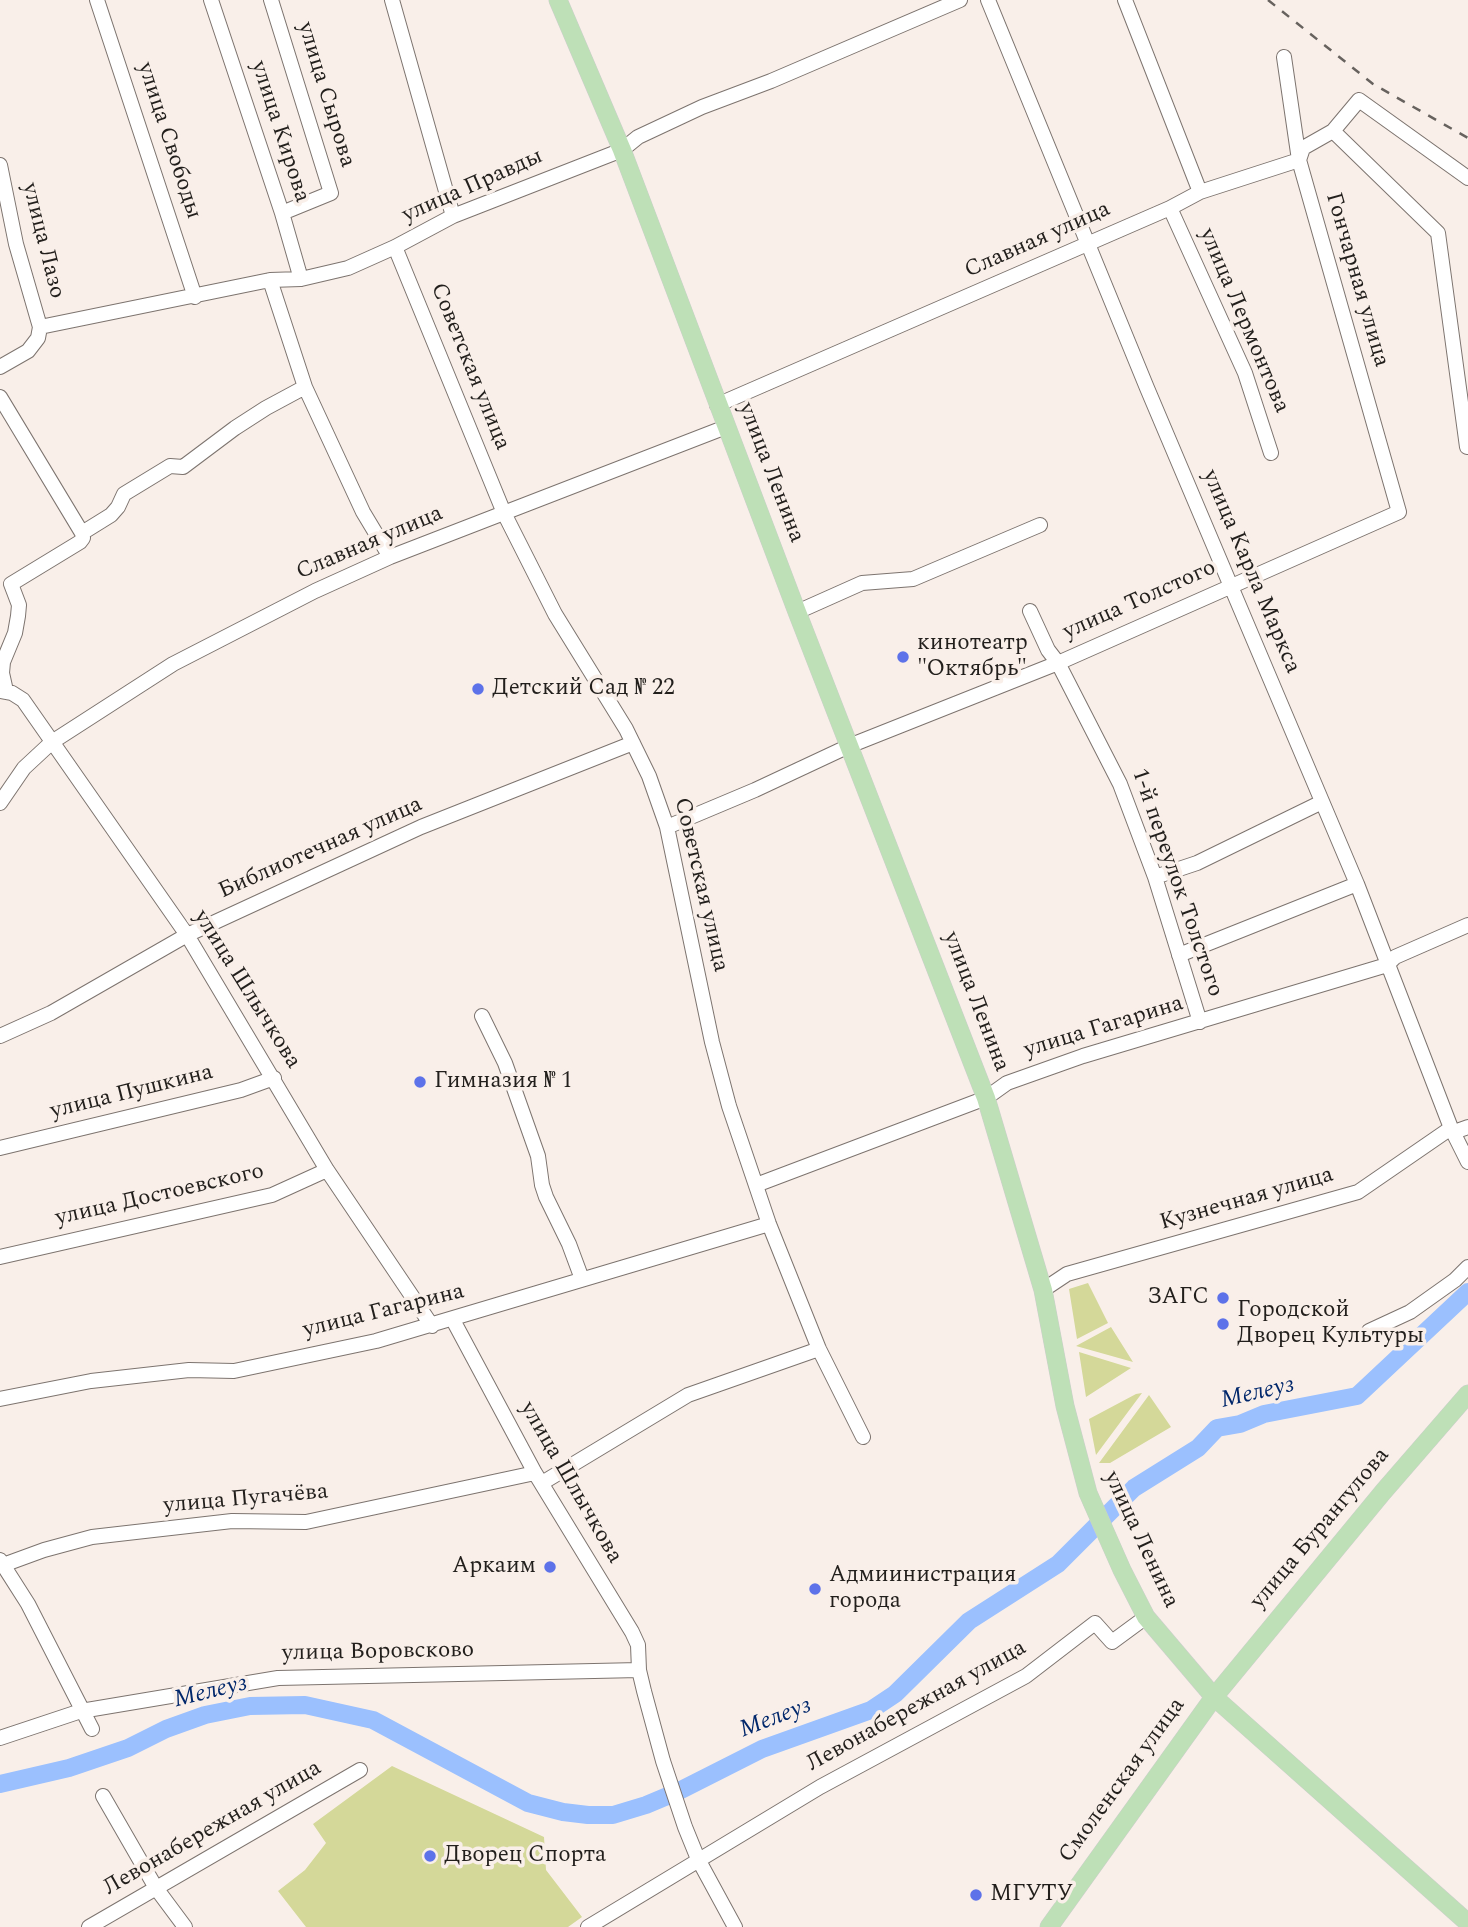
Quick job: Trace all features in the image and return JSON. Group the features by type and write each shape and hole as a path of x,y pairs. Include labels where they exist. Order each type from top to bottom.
{"main road":[{"name":"улица Ленина","path":"558,0 622,150 717,405 986,1098 1043,1290 1065,1406 1088,1493 1122,1570 1146,1617 1214,1697 1468,1923"},
{"name":"улица Бурангулова","path":"1214,1697 1382,1492 1468,1394"},
{"name":"Смоленская улица","path":"1049,1927 1214,1697"}],"street":[{"name":"улица Свободы","path":"97,0 195,297"},
{"name":"улица Кирова","path":"211,0 282,213 301,279"},
{"name":"улица Сырова","path":"271,0 331,193 282,213"},
{"path":"392,0 453,216"},
{"name":"улица Правды","path":"40,327 348,268 396,247 453,216 622,150 638,137 702,107 771,81 960,0"},
{"name":"улица Карла Маркса","path":"988,0 1147,387 1357,884 1452,1130 1468,1162"},
{"path":"1125,0 1200,192"},
{"name":"Гончарная улица","path":"1284,57 1299,160 1399,512"},
{"name":"Славная улица","path":"717,405 1170,208 1200,192 1299,160 1303,148 1333,131 1359,100 1468,178"},
{"path":"1333,131 1438,233 1467,447"},
{"name":"улица Лазо","path":"0,166 16,244 40,327"},
{"name":"улица Лермонтова","path":"1170,208 1245,373 1271,453"},
{"name":"Советская улица","path":"396,247 504,513 555,614 633,743 649,776 667,827 712,1042 729,1106 769,1224 819,1349 863,1437"},
{"path":"270,281 305,387 363,512 390,557"},
{"path":"0,367 28,351 38,338 40,327"},
{"path":"82,533 111,515 124,494 170,466 183,467 235,428 305,387"},
{"path":"0,397 83,538 11,584 19,605 15,633 3,662 3,691"},
{"name":"Славная улица","path":"0,803 24,768 52,742 173,664 315,591 390,557 726,427"},
{"name":"улица Толстого","path":"667,827 849,746 1058,663 1399,512"},
{"path":"797,612 862,583 913,579 1041,525"},
{"name":"1-й переулок Толстого","path":"1030,611 1120,784 1155,877 1200,1022"},
{"name":"улица Шлычкова","path":"3,691 23,700 187,935 327,1170 432,1326"},
{"name":"Библиотечная улица","path":"0,1036 51,1013 187,935 421,827 633,743"},
{"path":"1155,877 1197,863 1322,802"},
{"path":"1179,955 1357,884"},
{"name":"улица Гагарина","path":"756,1185 986,1098 1007,1083 1083,1056 1387,965 1395,957 1468,925"},
{"path":"482,1016 505,1063 538,1156 546,1197 569,1244 582,1279"},
{"name":"улица Пушкина","path":"0,1148 241,1090 274,1078"},
{"name":"Кузнечная улица","path":"1043,1290 1067,1275 1357,1192 1452,1130 1468,1127"},
{"name":"улица Достоевского","path":"0,1257 272,1195 327,1170"},
{"name":"улица Гагарина","path":"0,1399 91,1381 189,1370 234,1371 376,1341 769,1224"},
{"path":"1369,1331 1410,1312 1455,1280 1468,1267"},
{"name":"улица Шлычкова","path":"453,1320 538,1478 632,1632 638,1645 639,1670 663,1761 685,1827 698,1859 735,1927"},
{"name":"улица Пугачёва","path":"2,1563 92,1537 232,1521 306,1522 538,1478 688,1395 819,1349"},
{"path":"2,1563 34,1615 92,1729"},
{"name":"Левонабережная улица","path":"698,1859 820,1787 1026,1676 1095,1623 1112,1642 1146,1617"},
{"name":"улица Воровсково","path":"0,1738 81,1711 278,1678 639,1670"},
{"name":"Левонабережная улица","path":"89,1927 360,1770"},
{"path":"103,1796 156,1888 185,1927"},
{"path":"588,1927 698,1859"}],"green space":[{"path":"1088,1283 1108,1323 1077,1339 1069,1289"},
{"path":"1111,1327 1133,1362 1076,1346"},
{"path":"1079,1352 1131,1368 1086,1397"},
{"path":"1142,1393 1096,1455 1089,1419"},
{"path":"1149,1395 1171,1427 1110,1463 1099,1463"},
{"name":"Дворец Спорта","path":"392,1766 544,1837 546,1870 582,1917 568,1927 306,1927 278,1891 305,1870 326,1843 313,1824"}],"waterway":[{"name":"Мелеуз","path":"0,1784 69,1768 128,1748 166,1729 205,1715 250,1706 305,1705 373,1720 528,1803 588,1815 613,1815 646,1805 762,1749 871,1710 895,1694 969,1621 1058,1564 1134,1488 1198,1448 1217,1428 1240,1424 1264,1414 1357,1396 1468,1292"}],"railway":[{"path":"1268,0 1373,84 1468,138"}],"place":[{"name":"кинотеатр \"Октябрь\"","path":"903,657"},
{"name":"Детский Сад № 22","path":"478,689"},
{"name":"Гимназия № 1","path":"420,1082"},
{"name":"ЗАГС","path":"1223,1298"},
{"name":"Городской Дворец Культуры","path":"1223,1324"},
{"name":"Аркаим","path":"550,1567"},
{"name":"Адмиинистрация города","path":"815,1589"},
{"name":"Дворец Спорта","path":"430,1856"},
{"name":"МГУТУ","path":"976,1895"}]}
